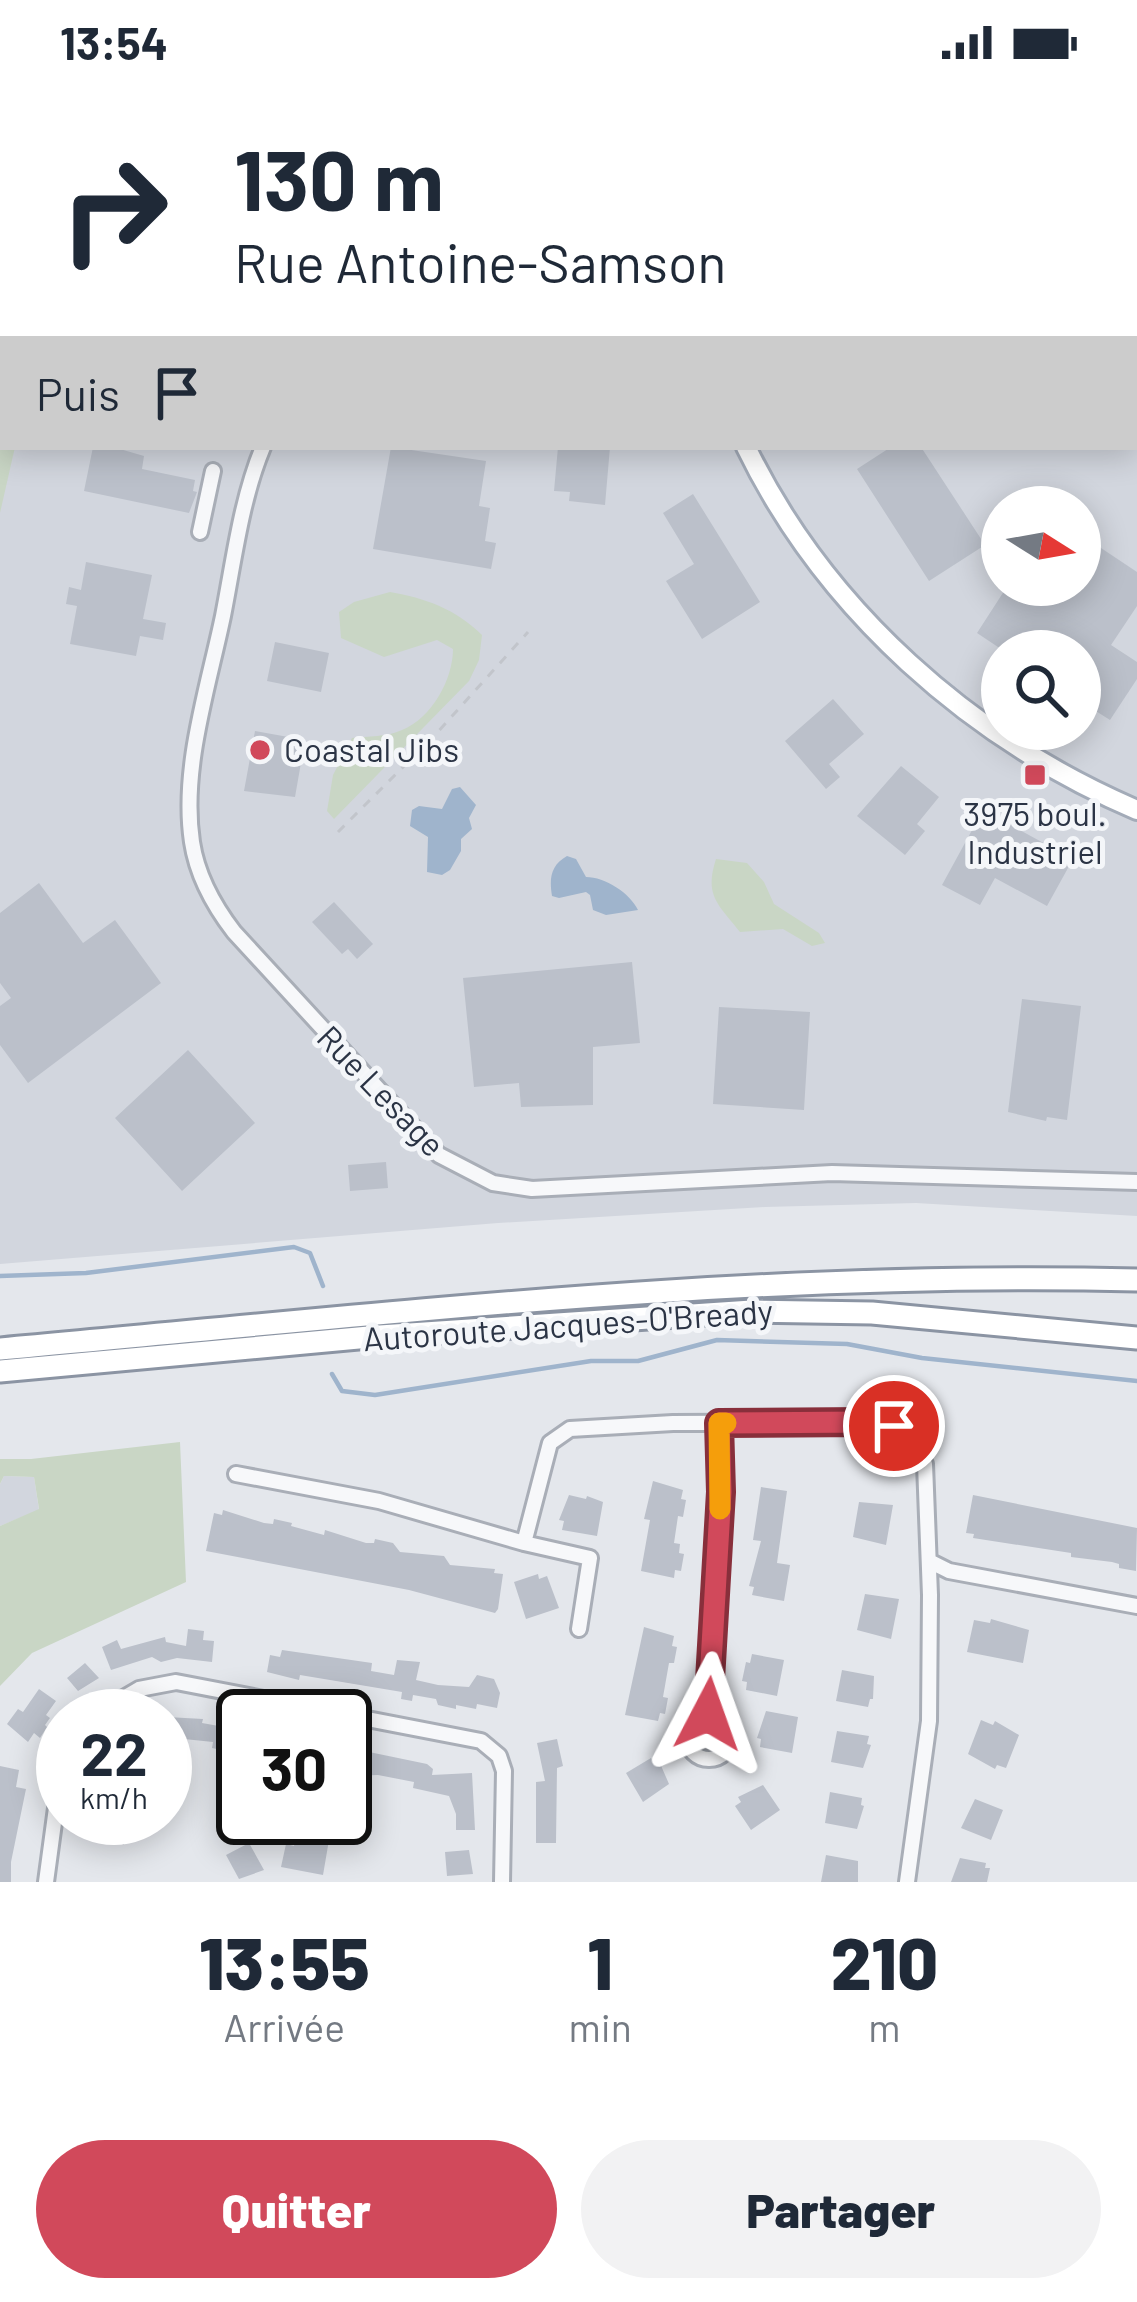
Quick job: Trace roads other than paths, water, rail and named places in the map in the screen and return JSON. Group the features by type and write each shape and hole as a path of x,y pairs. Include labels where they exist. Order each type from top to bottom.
{"highway":[{"name":"Autoroute Jacques-O'Bready","path":"3,1348 649,1293 920,1280 1137,1280"},
{"name":"Autoroute Jacques-O'Bready","path":"0,1371 403,1334 752,1311 872,1313 1137,1338"},
{"path":"0,1381 56,1366"}],"main road":[{"path":"748,450 778,508 813,558 854,608 909,662 994,730 1080,782 1137,809"}],"street":[{"name":"Rue Lesage","path":"262,450 245,506 196,752 190,821 196,864 234,932 439,1155 493,1183 532,1189 832,1173 1137,1182"},
{"path":"200,532 213,470"},
{"path":"524,1543 545,1457 558,1435 585,1426 867,1422 904,1432 925,1464 929,1561 929,1720 908,1882"},
{"path":"708,1714 721,1492 719,1423"},
{"path":"236,1474 379,1501 590,1558 580,1629"},
{"path":"929,1561 950,1571 1137,1606"},
{"path":"139,1689 176,1682 481,1741 499,1756 503,1771 502,1882"},
{"path":"46,1882 51,1845"}],"water":[{"path":"460,787 476,805 469,818 472,829 461,839 461,851 450,870 442,875 427,872 428,837 410,826 412,810 419,806 442,809 452,789"},
{"path":"567,856 576,859 586,877 616,887 638,910 606,915 593,910 586,892 552,896 552,873"}],"waterway":[{"path":"0,1276 86,1273 294,1247 310,1253 323,1286"},
{"path":"332,1374 342,1391 375,1395 591,1361 638,1361 717,1340 847,1344 922,1358 1137,1381"}],"place":[{"name":"Coastal Jibs","path":"260,750"},
{"name":"3975 boul. Industriel","path":"1035,775"}]}
